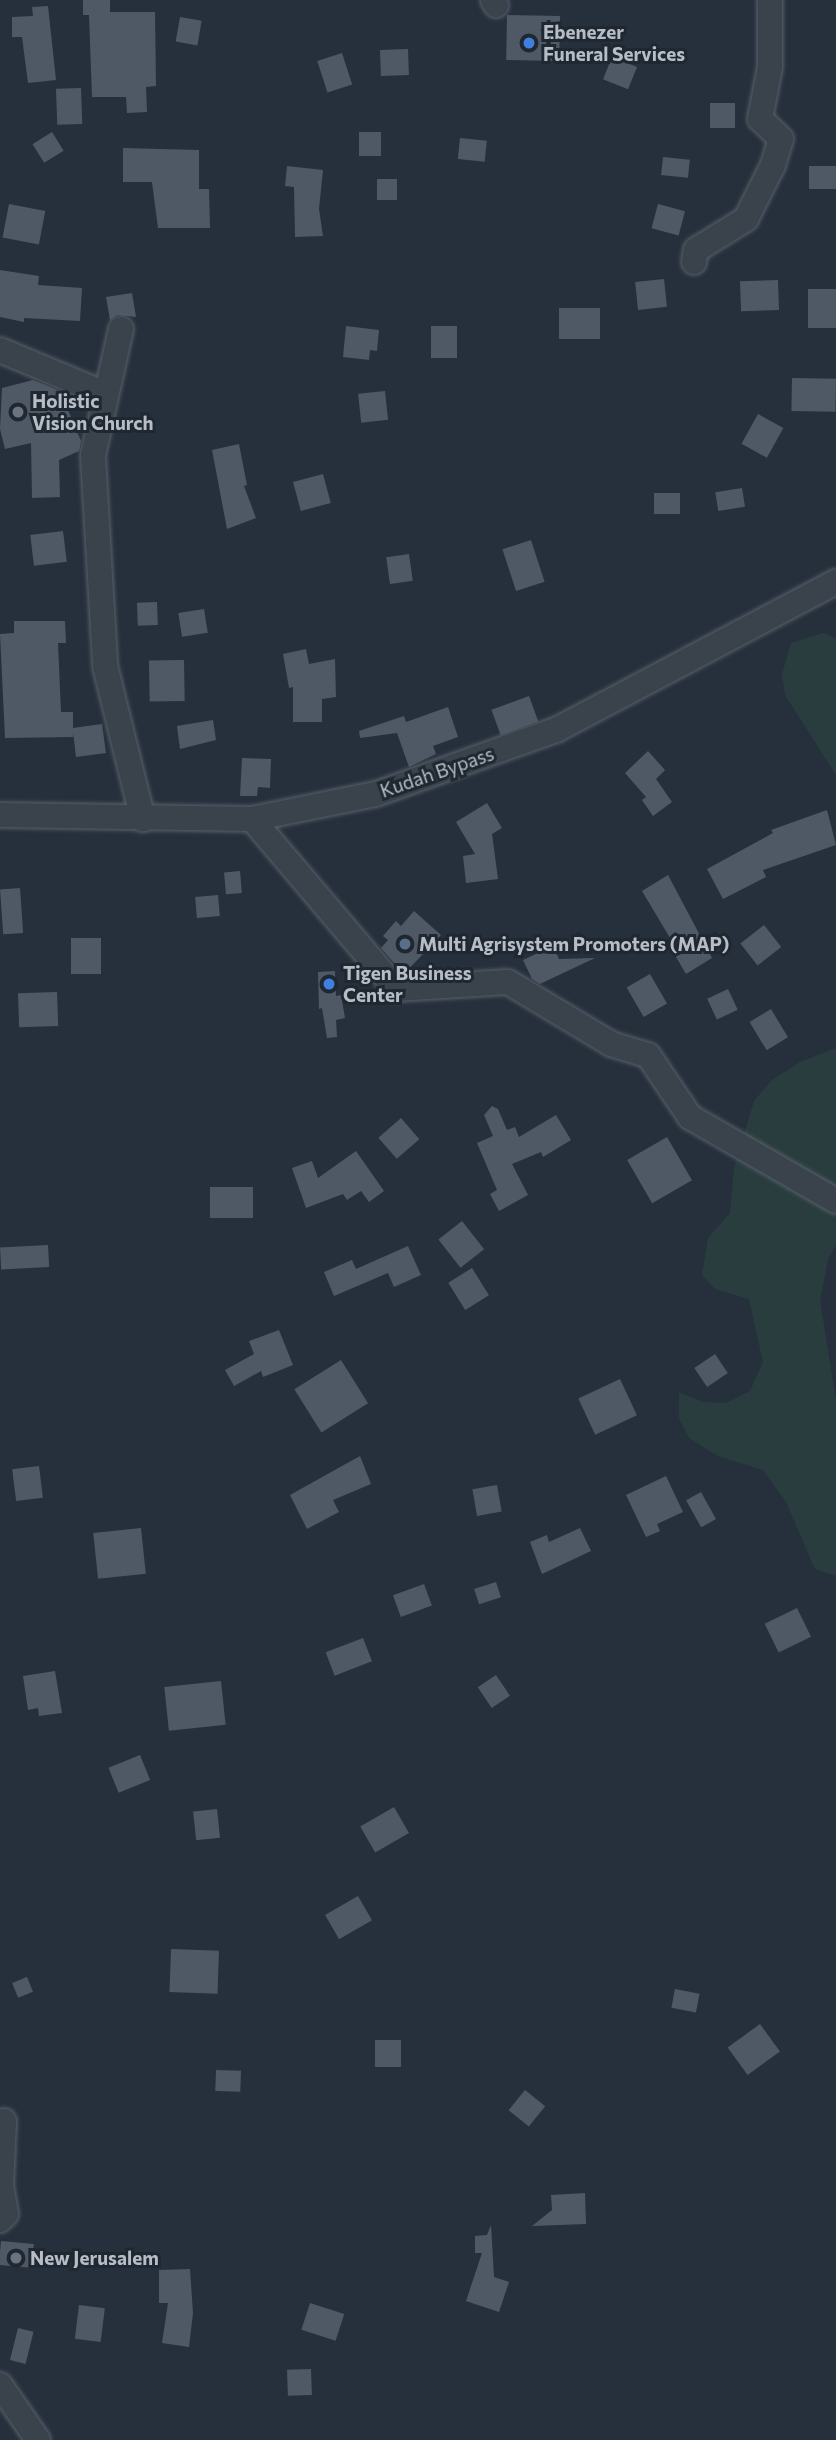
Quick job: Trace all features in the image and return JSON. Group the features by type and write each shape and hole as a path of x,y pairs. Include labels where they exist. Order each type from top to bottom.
{"street":[{"path":"694,262 696,250 746,219 773,165 780,139 760,120 770,67 770,0"},
{"path":"121,329 93,455 105,666 143,819"},
{"path":"0,351 105,394"},
{"name":"Kudah Bypass","path":"0,815 252,819 376,794 556,730 836,582"},
{"path":"252,819 396,989 508,982 611,1044 649,1055 690,1117 836,1201"},
{"path":"0,2220 6,2214 1,2186 4,2121"},
{"path":"0,2385 38,2440"}],"green space":[{"path":"823,633 836,638 836,775 785,695 782,674 791,643"},
{"path":"836,1048 836,1245 828,1259 820,1301 836,1400 836,1576 815,1569 786,1502 763,1470 718,1456 689,1438 679,1418 679,1392 702,1402 726,1403 750,1391 763,1362 749,1299 715,1289 702,1275 708,1238 730,1213 734,1168 754,1101 772,1080 800,1062"}],"building":[{"path":"83,0 110,0 110,12 155,12 156,86 146,87 147,112 127,113 126,97 92,97 89,15 83,15"},
{"path":"48,6 56,80 28,83 22,37 12,37 12,17 33,16 32,7"},
{"path":"507,15 560,16 559,61 506,60"},
{"path":"180,17 202,21 197,45 176,42"},
{"path":"408,49 409,75 381,76 380,50"},
{"path":"342,53 352,84 327,92 317,61"},
{"path":"612,57 637,67 628,89 603,79"},
{"path":"81,88 82,124 57,125 56,89"},
{"path":"710,103 735,103 735,128 710,128"},
{"path":"52,132 64,151 44,163 32,144"},
{"path":"359,132 381,132 381,156 359,156"},
{"path":"460,138 487,141 485,162 458,159"},
{"path":"123,148 199,150 199,189 209,189 210,228 158,228 152,182 123,182"},
{"path":"663,157 690,160 688,178 661,175"},
{"path":"287,166 323,170 319,209 323,236 295,237 294,187 285,186"},
{"path":"809,166 836,166 836,189 809,189"},
{"path":"377,179 397,179 397,200 377,200"},
{"path":"9,204 45,211 39,244 3,237"},
{"path":"658,204 685,211 679,235 652,228"},
{"path":"0,270 39,276 38,285 82,288 80,321 24,318 24,322 0,317"},
{"path":"664,279 667,307 638,310 635,282"},
{"path":"778,280 779,310 741,311 740,281"},
{"path":"808,289 836,289 836,328 808,328"},
{"path":"132,293 136,317 117,315 110,320 106,297"},
{"path":"559,308 600,308 600,339 559,339"},
{"path":"346,326 379,330 377,351 370,350 369,360 343,357"},
{"path":"431,326 457,326 457,358 431,358"},
{"path":"792,378 836,379 835,412 791,411"},
{"path":"33,380 60,391 81,441 79,451 59,460 60,497 32,498 31,443 5,449 0,429 2,388"},
{"path":"385,391 388,420 361,423 358,394"},
{"path":"758,414 783,428 767,458 742,444"},
{"path":"239,444 247,485 244,486 256,518 227,529 212,450"},
{"path":"323,474 331,503 301,511 293,482"},
{"path":"742,488 745,507 718,511 715,492"},
{"path":"654,493 680,493 680,514 654,514"},
{"path":"63,531 67,562 34,566 30,535"},
{"path":"531,540 545,582 516,591 502,549"},
{"path":"409,554 413,581 390,584 386,557"},
{"path":"157,602 158,625 138,626 137,603"},
{"path":"204,609 208,633 182,637 178,613"},
{"path":"14,621 65,621 66,643 58,643 61,712 73,712 73,728 102,724 106,753 76,757 73,732 73,737 5,738 0,634 14,633"},
{"path":"306,649 309,664 335,659 336,697 322,699 322,722 293,722 293,687 289,688 283,654"},
{"path":"184,660 185,701 150,702 149,661"},
{"path":"529,696 538,721 501,735 491,710"},
{"path":"448,707 458,737 433,746 436,754 409,767 397,733 360,738 359,731 404,716 406,722"},
{"path":"213,720 216,740 180,749 177,726"},
{"path":"648,751 665,770 656,779 672,802 653,816 642,800 646,797 625,773"},
{"path":"242,758 271,759 270,788 258,787 257,796 240,796"},
{"path":"487,803 502,828 492,834 498,879 466,883 463,856 475,854 456,822"},
{"path":"827,810 836,845 763,870 766,877 723,899 707,869 773,833 771,830"},
{"path":"240,871 242,893 226,894 224,872"},
{"path":"668,875 712,958 686,974 672,950 676,948 642,891"},
{"path":"20,888 23,933 3,934 0,889"},
{"path":"218,895 220,916 197,918 195,897"},
{"path":"414,911 441,935 404,974 381,948 388,940 383,936 396,921 401,926"},
{"path":"764,925 781,947 758,966 740,943"},
{"path":"71,938 101,938 101,974 71,974"},
{"path":"553,946 559,959 595,958 540,984 532,979 523,960"},
{"path":"335,971 336,996 341,995 345,1018 336,1020 337,1037 327,1038 322,1008 319,1009 318,972"},
{"path":"650,974 667,1003 644,1017 627,988"},
{"path":"728,989 738,1010 717,1020 707,999"},
{"path":"57,992 58,1026 19,1027 18,993"},
{"path":"771,1009 788,1037 767,1050 750,1022"},
{"path":"492,1106 498,1109 507,1130 515,1127 519,1137 556,1115 571,1140 543,1157 541,1152 512,1164 528,1195 499,1211 490,1194 497,1190 477,1143 493,1136 484,1115"},
{"path":"401,1118 419,1139 397,1159 378,1138"},
{"path":"667,1137 692,1180 652,1203 627,1160"},
{"path":"356,1151 384,1191 369,1202 361,1191 347,1200 343,1194 306,1208 292,1168 312,1161 318,1178"},
{"path":"210,1187 253,1187 253,1218 210,1218"},
{"path":"462,1221 484,1249 461,1268 438,1239"},
{"path":"48,1245 49,1267 1,1269 0,1248"},
{"path":"408,1246 421,1275 394,1287 388,1273 334,1296 324,1272 352,1260 356,1269"},
{"path":"472,1268 489,1295 465,1310 448,1283"},
{"path":"279,1330 293,1365 263,1377 261,1371 234,1386 225,1370 254,1354 249,1341"},
{"path":"715,1354 728,1373 707,1387 694,1368"},
{"path":"341,1360 368,1403 321,1432 294,1389"},
{"path":"620,1379 637,1415 595,1435 578,1398"},
{"path":"360,1456 371,1484 333,1500 339,1512 307,1529 290,1495"},
{"path":"39,1466 43,1498 16,1501 12,1469"},
{"path":"666,1476 683,1512 657,1524 660,1531 646,1537 626,1495"},
{"path":"497,1485 502,1512 477,1516 472,1489"},
{"path":"701,1492 716,1519 701,1527 686,1500"},
{"path":"141,1528 146,1574 98,1579 93,1533"},
{"path":"580,1528 591,1551 542,1574 530,1542 547,1535 549,1542"},
{"path":"496,1582 501,1597 479,1604 474,1589"},
{"path":"424,1584 432,1606 401,1617 393,1595"},
{"path":"797,1608 811,1637 779,1653 765,1624"},
{"path":"363,1638 372,1661 335,1676 326,1652"},
{"path":"55,1671 62,1713 39,1716 38,1708 28,1710 23,1676"},
{"path":"496,1675 510,1696 492,1708 478,1687"},
{"path":"221,1681 226,1725 169,1731 164,1687"},
{"path":"140,1755 150,1780 119,1793 108,1768"},
{"path":"394,1807 409,1833 375,1852 360,1826"},
{"path":"217,1809 220,1838 196,1840 193,1812"},
{"path":"358,1896 372,1920 339,1939 325,1915"},
{"path":"171,1949 219,1951 217,1994 169,1992"},
{"path":"27,1977 33,1992 18,1998 12,1983"},
{"path":"675,1989 700,1994 696,2012 671,2008"},
{"path":"760,2024 780,2052 748,2075 728,2048"},
{"path":"375,2040 401,2040 401,2067 375,2067"},
{"path":"216,2070 241,2071 240,2092 215,2091"},
{"path":"525,2090 545,2106 529,2127 509,2110"},
{"path":"585,2193 586,2224 532,2226 552,2210 551,2195"},
{"path":"491,2225 494,2277 509,2282 499,2312 466,2301 482,2253 475,2253 475,2236 487,2235"},
{"name":"New Jerusalem","path":"1,2241 34,2244 32,2268 0,2265"},
{"path":"190,2269 193,2313 189,2347 162,2343 168,2303 159,2303 159,2270"},
{"path":"310,2303 344,2314 336,2341 301,2330"},
{"path":"79,2305 105,2308 101,2342 75,2339"},
{"path":"18,2328 34,2332 26,2364 10,2360"},
{"path":"311,2369 312,2395 288,2396 287,2370"}],"place":[{"name":"Ebenezer Funeral Services","path":"529,43"},
{"name":"Holistic Vision Church","path":"18,412"},
{"name":"Multi Agrisystem Promoters (MAP)","path":"405,944"},
{"name":"Tigen Business Center","path":"329,984"},
{"name":"New Jerusalem","path":"16,2258"}]}
